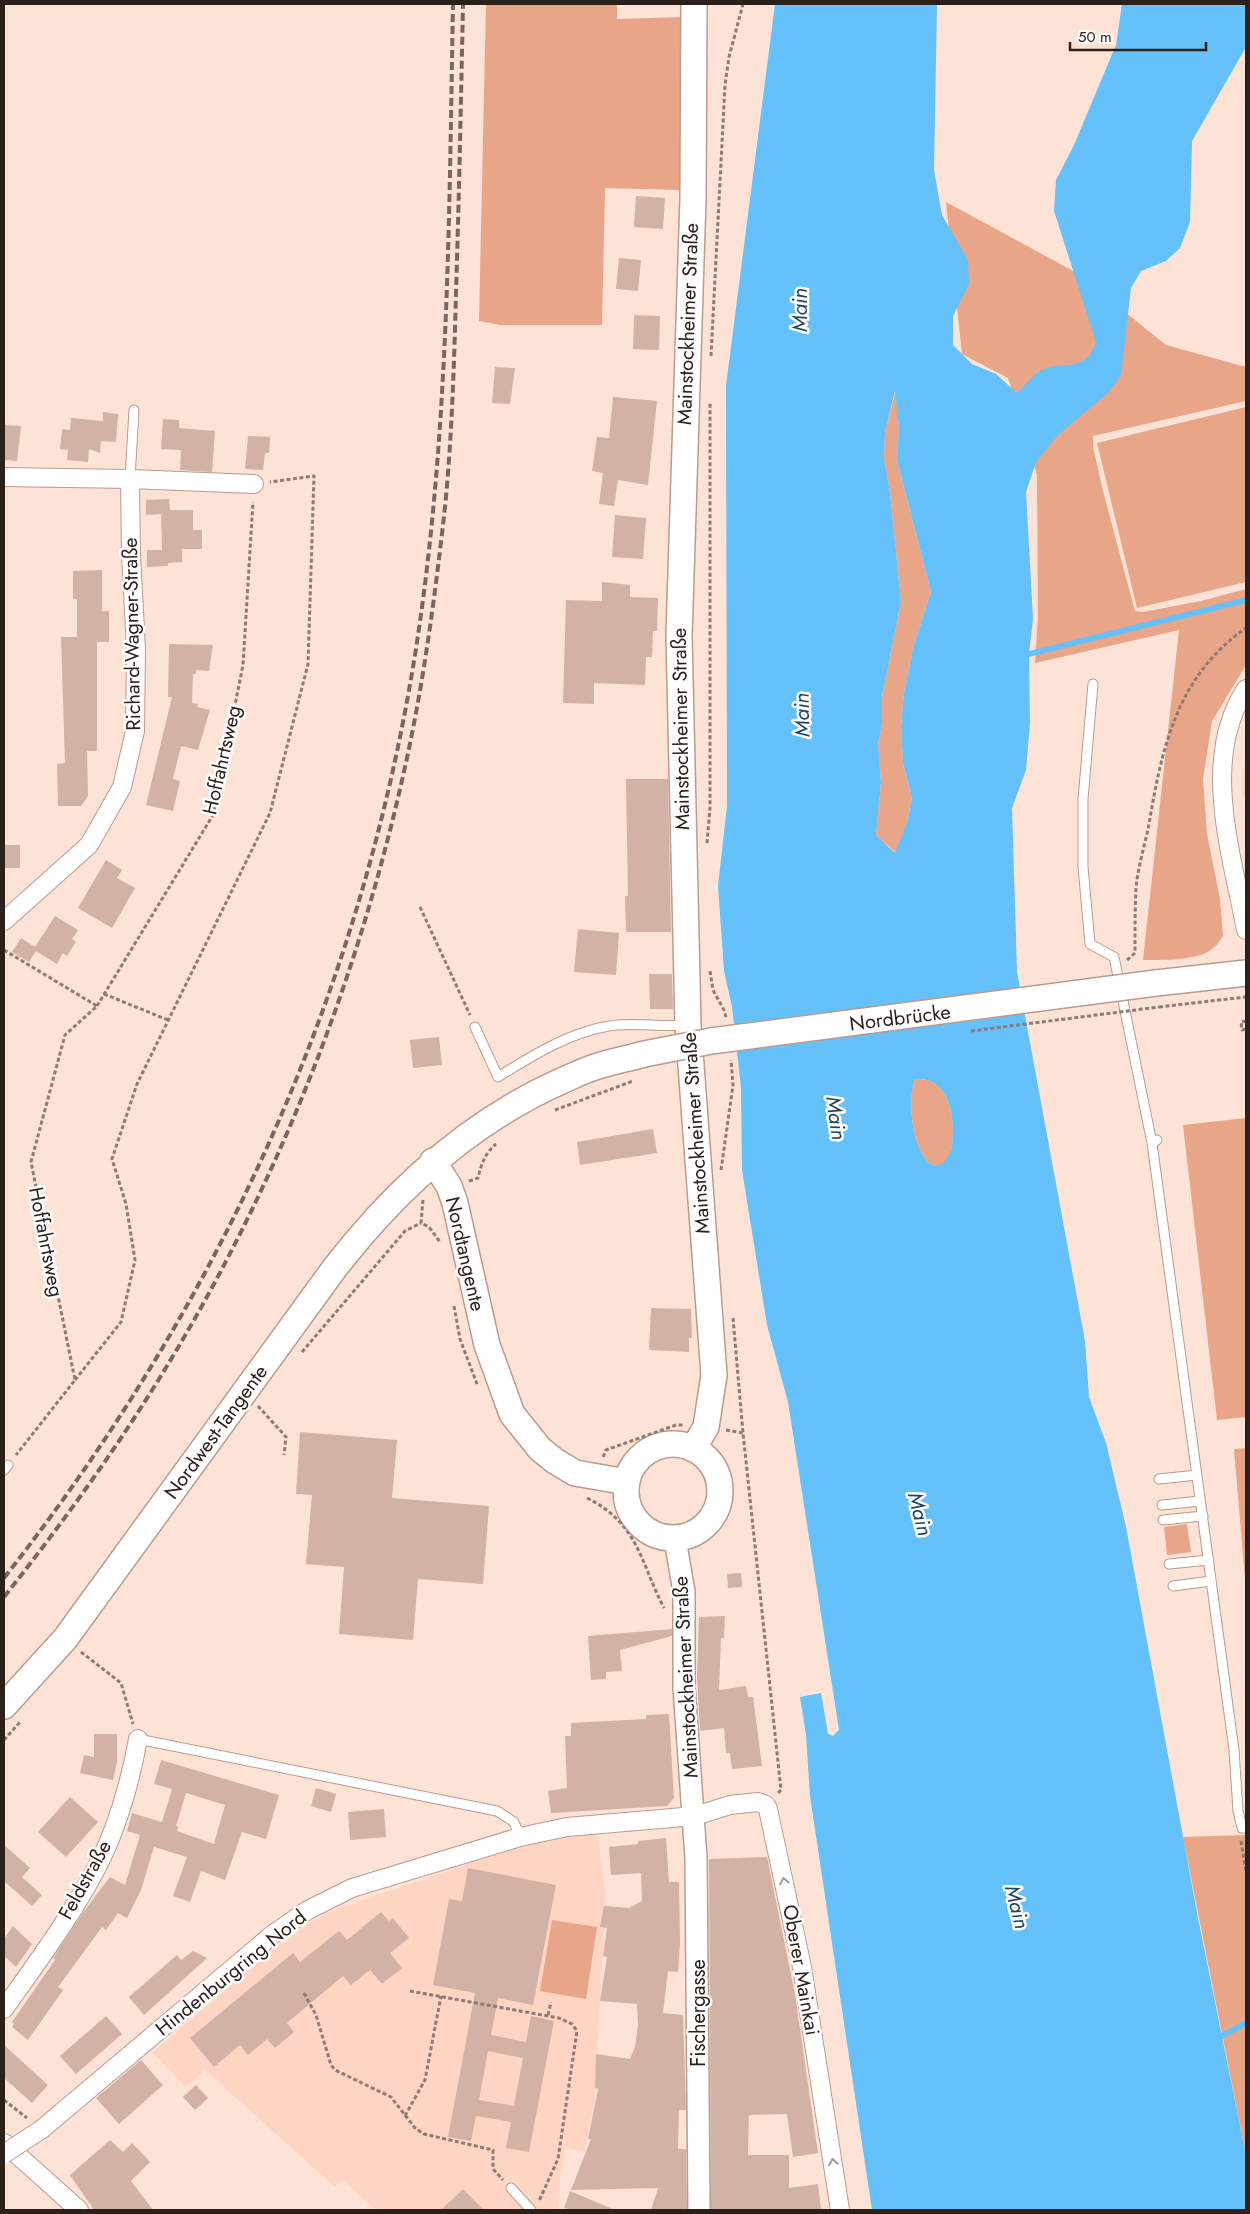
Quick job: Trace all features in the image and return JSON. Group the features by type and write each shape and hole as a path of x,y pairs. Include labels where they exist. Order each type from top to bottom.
{"main road":[{"name":"Mainstockheimer Straße","path":"693,1449 706,1427 714,1375 688,1025 679,609 693,198 694,4"},
{"path":"1157,995 1246,973"},
{"name":"Nordbrücke","path":"433,1161 497,1116 538,1092 591,1068 644,1054 710,1041 1157,995"},
{"name":"Nordtangente","path":"433,1161 449,1186 467,1253 487,1345 512,1414 540,1449 575,1473 591,1491 627,1482"},
{"name":"Nordwest-Tangente","path":"4,1706 65,1638 360,1236 433,1161"},
{"path":"670,1444 693,1449 703,1455 716,1473 720,1483 719,1504 715,1513 700,1530 693,1534 675,1539 656,1536 637,1522 627,1502 627,1482 636,1463 651,1450 670,1444"}],"street":[{"path":"4,477 130,479 254,484"},
{"name":"Richard-Wagner-Straße","path":"4,921 89,845 122,787 135,731 136,649 130,555 130,479"},
{"path":"1246,689 1234,710 1228,727 1223,748 1222,775 1226,821 1246,930"},
{"name":"Mainstockheimer Straße","path":"675,1539 684,1592 684,1687 695,1816"},
{"name":"Feldstraße","path":"4,2009 34,1967 96,1868 127,1788 138,1739"},
{"path":"695,1816 730,1805 758,1802 766,1805"},
{"name":"Oberer Mainkai","path":"766,1805 802,1967 840,2210"},
{"name":"Hindenburgring Nord","path":"4,2154 42,2129 272,1935 308,1910 352,1888 381,1877 520,1837 567,1827 695,1816"},
{"name":"Fischergasse","path":"695,1816 699,2210"},
{"path":"4,2143 79,2210"}],"lane":[{"path":"130,479 134,410"},
{"path":"1093,684 1083,799 1084,867 1090,944 1114,957 1154,1142 1234,1750 1238,1811 1244,1828"},
{"path":"475,1027 498,1077 548,1047 584,1033 616,1025 661,1027 688,1025"},
{"path":"1158,1479 1197,1475"},
{"path":"1162,1505 1200,1501"},
{"path":"1163,1520 1203,1516"},
{"path":"1169,1564 1208,1560"},
{"path":"1173,1586 1211,1581"},
{"path":"138,1739 497,1811 514,1822 520,1837"},
{"path":"511,2188 531,2210"}],"path":[{"path":"711,365 725,85 729,57 743,4"},
{"path":"706,846 710,808 710,394"},
{"path":"6,1468 121,1322 135,1260 126,1204 112,1159 137,1084 270,813 308,664 314,476 254,484"},
{"name":"Hoffahrtsweg","path":"75,1380 31,1162 65,1035 98,1006 213,815 243,665 254,484"},
{"path":"1125,961 1135,953 1136,886 1167,736 1185,695 1201,673 1221,649 1246,628"},
{"path":"420,907 475,1027"},
{"path":"4,950 98,1006"},
{"path":"709,964 713,990 725,1012 726,1021"},
{"path":"104,994 168,1020"},
{"path":"1157,995 1246,997"},
{"path":"1132,1006 1134,1016"},
{"path":"1246,1021 1241,1022 1242,1030 1246,1030"},
{"path":"720,1179 733,1086 730,1058"},
{"path":"547,1113 639,1079"},
{"path":"441,1245 429,1227 421,1223 424,1193 478,1178 482,1164 490,1150 503,1138"},
{"path":"453,1300 460,1339 480,1393"},
{"path":"733,1314 743,1433 781,1790 766,1805"},
{"path":"244,1393 286,1437 284,1455"},
{"path":"666,1612 629,1530 591,1491 597,1469 606,1450 676,1425 706,1427 743,1433"},
{"path":"65,1638 120,1683 138,1739"},
{"path":"1244,1828 1241,1845 1246,1872"},
{"path":"410,1991 548,2016 572,2024 577,2030 558,2158 539,2202"},
{"path":"304,1993 316,2014 331,2065 343,2074 391,2097 415,2128 424,2134 493,2150 493,2169"},
{"path":"405,2116 425,2080 442,1996"},
{"path":"548,2016 551,2002"},
{"path":"4,2100 42,2129"}],"shaded area":[{"path":"486,4 617,4 617,19 682,17 681,190 605,188 602,325 501,325 479,321"},
{"path":"946,202 1075,272 1166,345 1246,367 1246,401 1093,436 1093,447 1104,495 1135,611 1143,612 1201,601 1246,589 1246,665 1212,721 1203,779 1207,834 1220,899 1223,936 1207,952 1190,958 1143,960 1179,630 1035,663 1038,618 1037,476 1028,438 1008,378 962,354"},
{"path":"896,389 899,428 897,460 931,592 914,645 904,693 901,726 903,763 912,798 907,823 896,853 876,835 881,782 878,744 882,725 882,697 901,602 890,492 884,458 885,433"},
{"path":"1246,407 1246,582 1137,608 1097,443"},
{"path":"1246,749 1246,807 1242,788"},
{"path":"915,1079 926,1080 941,1088 949,1104 953,1123 951,1150 947,1159 937,1166 932,1165 923,1156 914,1132 911,1101"},
{"path":"1246,1118 1246,1417 1217,1420 1183,1125"},
{"path":"1246,1448 1246,1590 1234,1449"},
{"path":"1187,1524 1191,1552 1167,1555 1164,1527"},
{"path":"597,1833 606,1893 594,2105 584,2152 565,2147 560,2178 559,2208 557,2210 377,2210 342,2180 335,2187 205,2070 185,2087 153,2052 270,1952 314,1920 336,1909 539,1840"},
{"path":"1246,1835 1246,2155 1183,1837"},
{"path":"552,1920 597,1927 586,1999 540,1991"}],"water":[{"name":"Main","path":"775,4 937,4 934,170 942,215 968,260 969,284 953,316 953,345 972,364 996,374 1017,393 1033,376 1044,369 1081,362 1087,358 1096,342 1054,211 1056,180 1074,145 1116,45 1122,4 1246,4 1246,47 1192,141 1190,222 1180,248 1166,261 1141,271 1131,288 1121,375 1109,392 1058,435 1036,462 1026,492 1033,619 1029,654 1030,723 1026,770 1012,808 1017,972 1085,1341 1089,1397 1106,1443 1126,1527 1198,1918 1246,2155 1246,2210 872,2210 810,1796 806,1735 800,1697 821,1693 828,1734 833,1736 839,1730 788,1402 767,1325 742,1170 741,1088 732,1007 724,971 718,886 727,806 726,386","holes":["895,391 899,428 897,460 931,592 914,645 904,693 901,726 903,763 912,798 907,823 895,853 876,835 881,782 878,744 882,725 882,697 901,602 890,492 884,458 885,433","915,1079 926,1080 941,1088 949,1104 953,1123 951,1149 947,1158 942,1164 937,1166 927,1161 923,1156 914,1132 911,1101"]}],"building":[{"path":"636,196 665,198 663,229 634,227"},
{"path":"619,258 641,260 638,291 616,289"},
{"path":"634,315 660,316 659,350 633,349"},
{"path":"495,367 515,368 510,404 492,403"},
{"path":"613,397 657,401 648,485 618,480 614,506 599,504 603,473 592,471 597,437 609,438"},
{"path":"103,412 118,414 116,442 101,441 100,453 89,449 88,462 67,460 68,450 60,449 62,429 70,430 71,418 103,421"},
{"path":"163,419 179,420 179,428 215,431 212,472 180,470 181,450 161,449"},
{"path":"4,425 21,426 17,461 4,460"},
{"path":"248,436 270,437 269,453 265,453 263,470 245,469"},
{"path":"169,499 170,510 193,510 193,530 202,530 202,549 182,549 182,562 168,563 168,566 147,567 147,550 162,550 161,514 146,515 146,500"},
{"path":"615,515 646,518 643,559 612,557"},
{"path":"102,570 102,611 109,611 109,642 97,642 97,751 87,751 88,796 81,806 58,806 57,764 65,763 61,637 77,637 77,599 73,599 73,571"},
{"path":"602,582 630,585 630,597 658,598 657,631 653,631 652,657 646,657 645,685 594,683 594,704 563,703 566,600 602,601"},
{"path":"169,644 213,645 209,671 196,670 196,674 193,674 192,703 198,704 197,707 210,710 198,750 181,746 173,779 180,781 173,811 146,805 172,697 168,697"},
{"path":"626,779 668,779 671,932 626,932 625,896 628,896"},
{"path":"4,845 20,845 20,868 4,868"},
{"path":"106,860 122,870 117,878 135,888 112,928 78,908"},
{"path":"55,916 78,930 72,939 76,942 67,956 63,953 57,964 36,951 29,962 12,952 21,938 35,947"},
{"path":"578,929 619,933 616,975 574,972"},
{"path":"649,974 672,974 673,1009 650,1009"},
{"path":"439,1037 442,1065 413,1068 410,1040"},
{"path":"653,1129 657,1153 580,1165 577,1142"},
{"path":"651,1308 691,1309 692,1338 689,1338 689,1352 649,1350"},
{"path":"300,1432 397,1440 392,1498 489,1506 483,1584 418,1579 413,1640 339,1634 344,1567 306,1564 312,1495 296,1494"},
{"path":"741,1573 742,1587 728,1588 727,1574"},
{"path":"725,1616 724,1638 721,1638 719,1690 746,1686 748,1697 753,1697 762,1766 732,1769 730,1753 726,1753 724,1728 700,1731 697,1677 699,1617"},
{"path":"672,1629 672,1636 620,1650 622,1671 606,1672 606,1679 591,1680 588,1636"},
{"path":"669,1714 674,1798 667,1806 551,1813 548,1791 567,1788 565,1736 571,1736 571,1723 646,1719 646,1715"},
{"path":"94,1734 117,1734 117,1762 113,1780 80,1773 84,1755 94,1757"},
{"path":"161,1760 279,1795 266,1839 242,1832 225,1880 201,1871 190,1902 173,1896 187,1857 154,1847 141,1890 127,1918 118,1913 106,1930 102,1927 58,1987 63,1990 28,2040 12,2027 14,2024 12,2022 55,1960 53,1958 84,1911 110,1877 125,1885 140,1835 127,1831 132,1813 162,1822 172,1789 154,1784","holes":["186,1793 225,1805 214,1844 177,1831 178,1826 176,1826"]},
{"path":"316,1788 336,1794 331,1812 311,1806"},
{"path":"70,1797 98,1822 66,1857 38,1832"},
{"path":"384,1809 386,1837 350,1840 348,1812"},
{"path":"666,1838 669,1882 679,1882 680,1943 678,1972 668,1971 663,2013 683,2015 686,2110 679,2110 678,2149 686,2149 687,2210 651,2210 658,2188 571,2190 591,2139 588,2139 598,2089 595,2088 596,2054 630,2059 635,2047 638,2025 637,2004 600,2001 607,1957 603,1956 607,1928 600,1927 604,1906 629,1908 642,1901 641,1873 611,1875 609,1847 638,1844 638,1841"},
{"path":"4,1845 30,1868 22,1877 42,1895 32,1906 4,1881"},
{"path":"767,1857 795,1994 818,2153 793,2157 787,2114 749,2115 748,2155 789,2155 789,2188 818,2184 821,2210 711,2210 709,1859"},
{"path":"468,1868 556,1885 533,2005 498,1998 491,2035 526,2042 531,2016 554,2021 529,2152 506,2148 511,2122 476,2116 471,2141 448,2137 475,1993 433,1985 449,1899 462,1901","holes":["488,2051 523,2058 514,2106 479,2100"]},
{"path":"381,1912 389,1921 393,1918 409,1938 390,1953 402,1968 382,1984 370,1970 351,1985 343,1976 287,2023 294,2032 275,2048 267,2039 248,2055 240,2045 214,2067 190,2038 293,1953 300,1962 339,1931 347,1940"},
{"path":"13,1926 32,1944 16,1967 4,1956 4,1939"},
{"path":"193,1951 207,1958 144,2015 129,1997 177,1955 181,1960"},
{"path":"106,2016 122,2034 76,2074 60,2056"},
{"path":"4,2045 48,2085 32,2103 4,2078"},
{"path":"141,2060 163,2085 119,2124 96,2098"},
{"path":"196,2085 208,2098 195,2110 183,2097"},
{"path":"110,2140 123,2152 132,2143 150,2162 131,2181 153,2210 94,2210 70,2175"},
{"path":"463,2189 484,2210 441,2210"},
{"path":"570,2191 615,2210 572,2210 564,2208"}],"waterway":[{"path":"1029,654 1246,600"},
{"path":"1222,2036 1246,2023"}],"railway":[{"path":"4,1578 82,1473 152,1365 216,1253 272,1137 320,1018 360,896 393,770 417,642 428,563 436,483 446,323 453,4"},
{"path":"4,1597 66,1516 125,1432 173,1356 217,1279 257,1199 294,1117 327,1033 356,949 382,863 417,709 433,608 445,507 453,374 463,4"}]}
